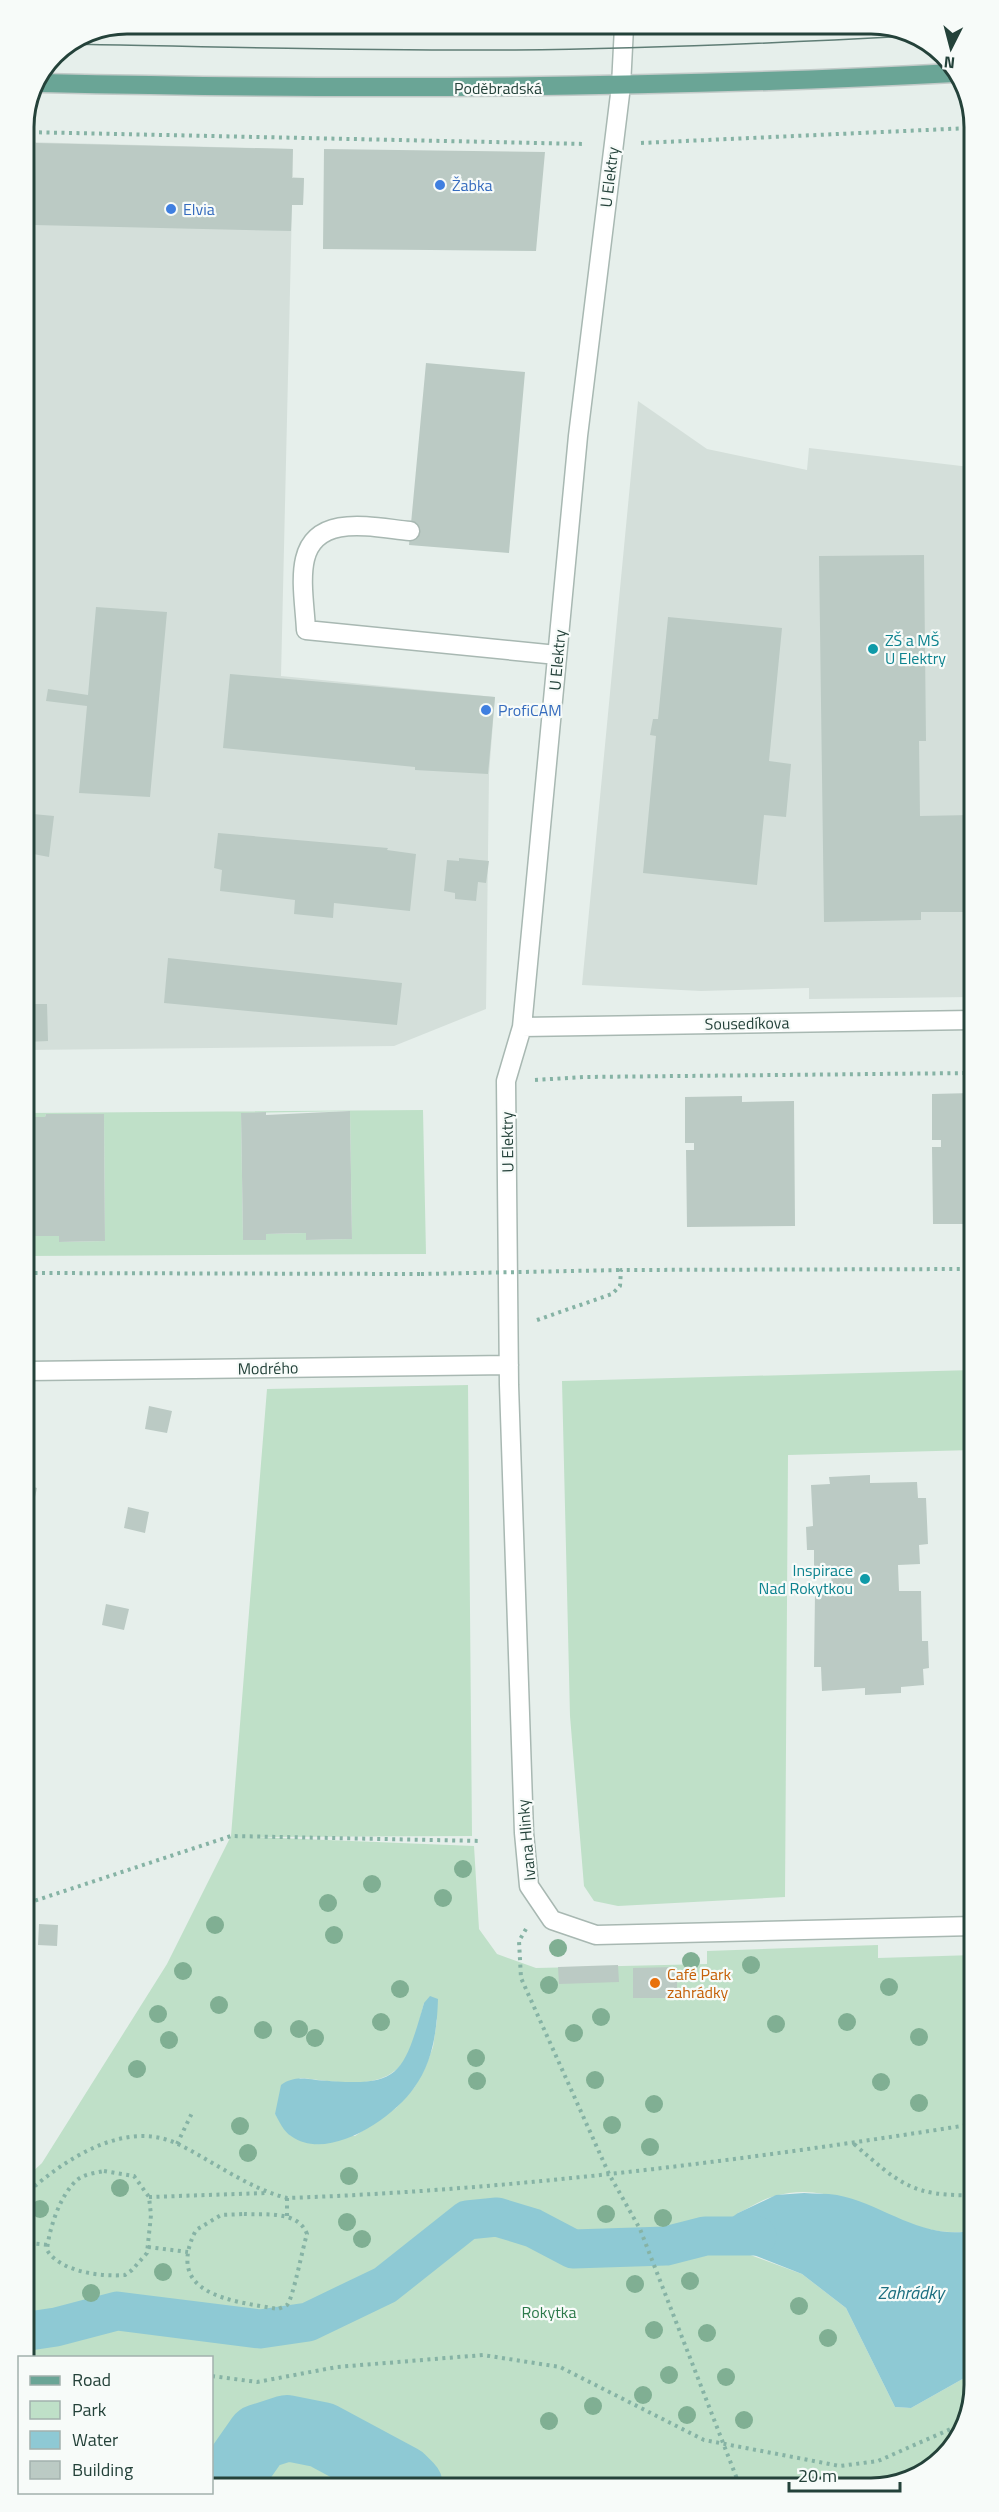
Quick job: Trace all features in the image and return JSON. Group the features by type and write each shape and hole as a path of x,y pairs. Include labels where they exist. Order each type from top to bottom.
{"main road":[{"name":"Poděbradská","path":"46,83 205,86 621,86 779,82 921,75"}],"street":[{"name":"U Elektry","path":"509,1365 506,1081 522,1027 578,436 621,86 624,35"},
{"path":"411,531 348,526 321,532 311,542 305,561 306,630 557,655"},
{"name":"Sousedíkova","path":"522,1027 964,1020"},
{"name":"Modrého","path":"34,1371 509,1365"},
{"name":"Ivana Hlinky","path":"509,1365 524,1833 529,1886 552,1920 596,1935 964,1926"}],"path":[{"path":"35,132 613,145 964,128"},
{"path":"527,1080 584,1077 964,1073"},
{"path":"34,1273 421,1274 621,1270 964,1269"},
{"path":"536,1320 612,1294 620,1286 621,1270"},
{"path":"34,1901 231,1836 482,1841"},
{"path":"542,1904 519,1941 521,1978 609,2174 640,2229 657,2267 737,2478"},
{"path":"177,2144 192,2113"},
{"path":"149,2197 266,2193 287,2198 494,2185 609,2174 853,2143 964,2126"},
{"path":"34,2187 53,2171 94,2147 130,2137 152,2137 177,2144 266,2193"},
{"path":"853,2143 897,2181 920,2192 946,2196 964,2195"},
{"path":"104,2171 124,2173 134,2176 149,2197 151,2215 148,2247 143,2259 125,2275 113,2275 64,2265 51,2256 48,2245 49,2234 66,2196 78,2179 104,2171"},
{"path":"287,2198 287,2217"},
{"path":"221,2215 287,2217 301,2223 307,2234 289,2301 282,2308 215,2296 193,2280 188,2252 196,2230 221,2215"},
{"path":"34,2244 48,2245"},
{"path":"148,2247 188,2252"},
{"path":"213,2376 257,2382 337,2367 483,2355 560,2367 704,2440 840,2466 878,2461 954,2428"}],"shaded area":[{"path":"35,142 293,149 293,177 304,178 303,205 292,205 281,676 495,697 489,774 486,1009 394,1046 35,1050"},
{"path":"638,401 707,449 807,470 809,448 964,466 964,997 809,999 809,988 701,991 582,985"}],"green space":[{"path":"423,1110 426,1254 34,1256 35,1236 59,1236 60,1242 105,1241 104,1114 46,1114 45,1117 35,1117 35,1113","holes":["350,1111 352,1239 306,1240 306,1233 266,1234 266,1240 243,1240 241,1113"]},
{"path":"964,1370 964,1450 788,1455 785,1897 618,1906 594,1901 584,1886 570,1716 562,1381"},
{"name":"Rokytka","path":"468,1385 472,1836 254,1837 474,1846 479,1929 497,1954 536,1968 707,1964 707,1951 878,1945 878,1958 964,1955 964,2231 950,2232 925,2228 852,2202 827,2195 802,2192 770,2197 738,2213 734,2249 802,2274 846,2308 895,2407 911,2408 964,2378 960,2414 945,2441 923,2462 913,2468 901,2473 872,2478 213,2477 213,2356 34,2356 34,2170 42,2163 167,1964 231,1836 267,1389","holes":["424,2003 437,2020 433,2047 414,2088 396,2108 355,2136 291,2136 275,2114 300,2078 359,2082 387,2076 398,2068 410,2050"]}],"water":[{"path":"430,1996 438,1999 430,2057 414,2088 404,2100 376,2123 341,2141 323,2144 306,2143 286,2132 275,2114 281,2085 297,2079 364,2082 380,2079 392,2073 402,2063 424,2003"},
{"name":"Zahrádky","path":"833,2194 871,2206 921,2227 938,2231 964,2231 964,2378 911,2408 895,2407 846,2308 802,2274 705,2236 738,2213 776,2195"}],"building":[{"path":"36,143 293,149 292,178 304,178 303,205 292,205 291,231 35,225"},
{"path":"324,149 545,152 536,251 323,249"},
{"path":"426,363 525,372 509,553 409,545"},
{"name":"ZŠ a MŠ U Elektry","path":"924,555 926,741 919,741 920,816 964,815 964,912 921,912 921,920 824,922 819,556"},
{"path":"96,607 167,612 150,797 79,793 87,706 46,701 48,689 88,695"},
{"path":"668,617 782,628 769,761 791,764 786,817 764,815 757,885 643,873 656,736 650,735 653,719 658,719"},
{"path":"230,674 495,697 488,774 415,770 415,767 223,748"},
{"path":"35,814 54,816 49,857 35,854"},
{"path":"218,833 388,848 387,850 416,854 410,911 334,903 333,918 294,914 295,900 220,891 222,870 214,868"},
{"path":"459,858 489,861 486,883 478,882 476,901 455,899 455,893 444,891 447,860 459,861"},
{"path":"168,958 402,983 397,1025 164,1003"},
{"path":"35,1004 47,1004 48,1041 35,1042"},
{"path":"964,1093 964,1224 933,1224 932,1147 941,1147 941,1140 932,1140 932,1094"},
{"path":"742,1096 742,1102 794,1101 795,1226 687,1227 686,1150 694,1150 694,1143 685,1143 685,1097"},
{"path":"350,1111 352,1239 306,1240 306,1233 266,1234 266,1240 243,1240 241,1113 266,1112 266,1115"},
{"path":"46,1114 104,1114 105,1241 59,1242 59,1236 35,1236 35,1117 45,1117"},
{"path":"149,1406 172,1411 167,1433 145,1429"},
{"name":"Inspirace Nad Rokytkou","path":"870,1475 870,1483 917,1482 918,1498 926,1498 928,1544 919,1545 920,1564 898,1565 899,1591 921,1591 922,1641 928,1641 929,1668 923,1669 924,1685 901,1687 901,1693 865,1695 865,1688 822,1691 821,1667 814,1667 815,1594 832,1594 831,1567 814,1568 814,1550 807,1550 806,1527 813,1526 811,1485 830,1484 829,1477"},
{"path":"128,1507 149,1512 145,1533 124,1528"},
{"path":"106,1604 129,1609 124,1630 102,1625"},
{"path":"39,1924 58,1925 57,1946 38,1945"},
{"path":"618,1965 619,1982 559,1984 558,1967"},
{"name":"Café Park zahrádky","path":"677,1967 677,1998 633,1998 633,1968"}],"waterway":[{"path":"34,2330 117,2311 260,2329 308,2322 385,2285 467,2220 497,2217 533,2228 573,2249 666,2246 705,2236 757,2236"},
{"path":"231,2477 259,2437 287,2428 322,2435 401,2477"}],"tram line":[{"path":"87,44 515,50 713,45 893,37"}],"place":[{"name":"Žabka","path":"440,185"},
{"name":"Elvia","path":"171,209"},
{"name":"ZŠ a MŠ U Elektry","path":"873,649"},
{"name":"ProfiCAM","path":"486,710"},
{"name":"Inspirace Nad Rokytkou","path":"865,1579"},
{"name":"Café Park zahrádky","path":"655,1983"}]}
